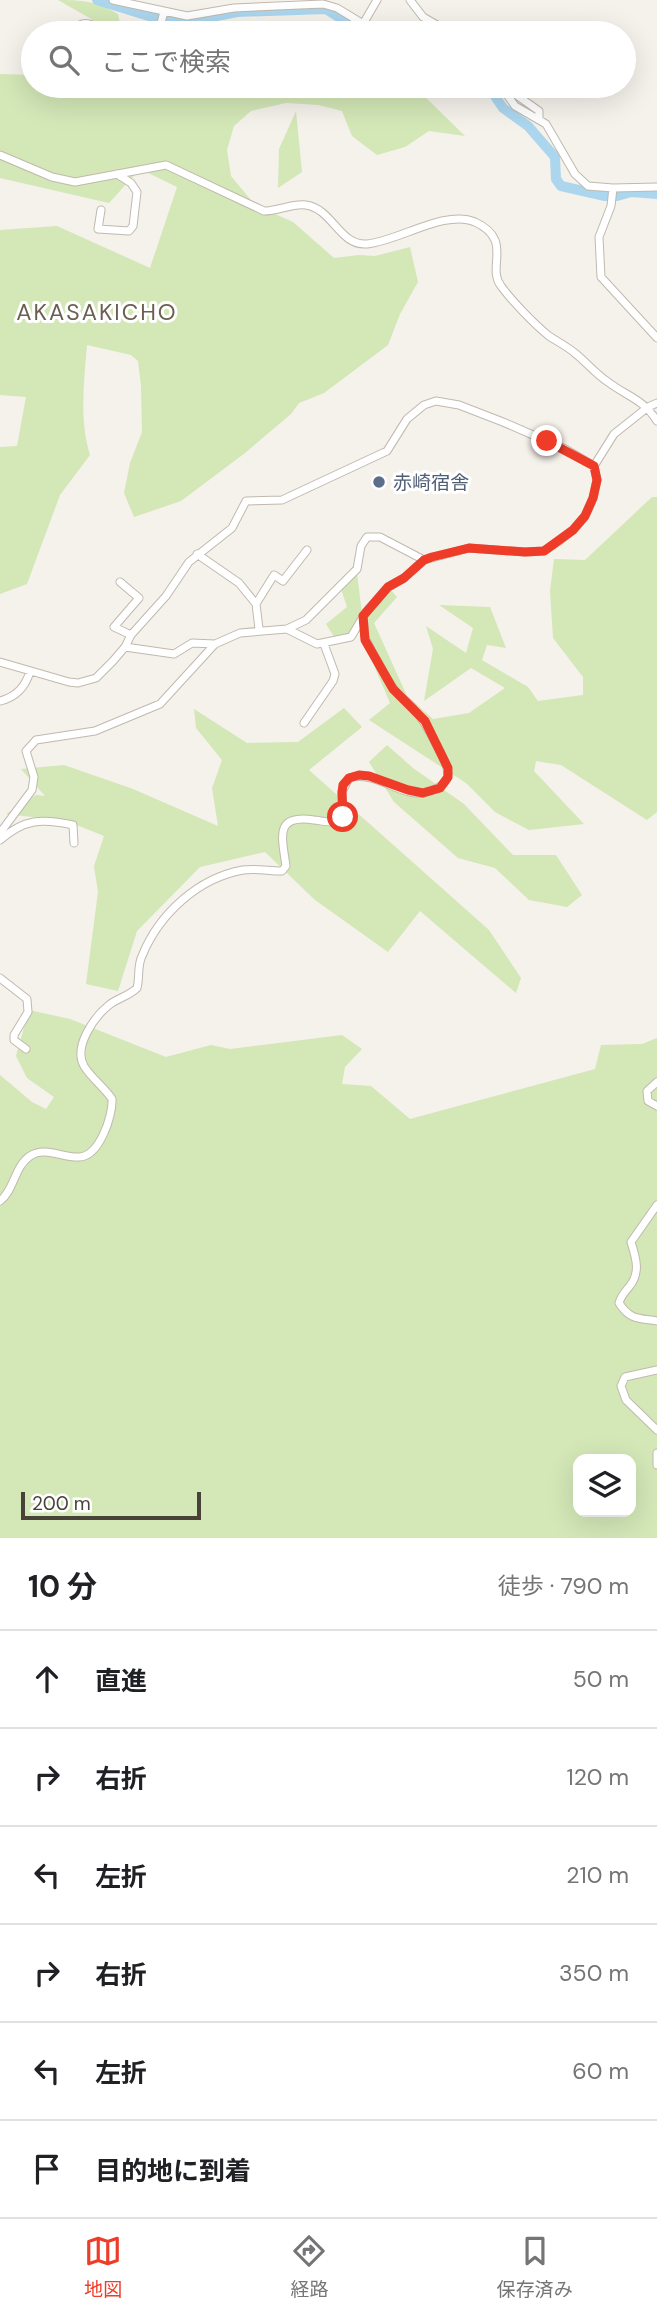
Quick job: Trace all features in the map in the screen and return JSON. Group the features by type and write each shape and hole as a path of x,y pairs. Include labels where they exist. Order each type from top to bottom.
{"street":[{"path":"113,0 163,17 234,8 323,4 337,8 358,21"},
{"path":"218,0 218,11"},
{"path":"365,21 377,0"},
{"path":"410,0 423,17 430,21"},
{"path":"162,21 163,17"},
{"path":"509,98 515,106 546,124 575,174 582,181 613,193 655,190"},
{"path":"521,98 539,111 539,118"},
{"path":"0,155 61,180 84,181 166,165 264,211 307,205 327,214 343,234 358,243 377,242 453,219 475,222 488,231 497,244 496,276 503,288 549,335 575,353 606,381 648,407 657,421"},
{"path":"101,210 98,229 129,231 134,226 137,192 117,174"},
{"path":"613,193 598,237 601,277 657,338"},
{"path":"0,662 69,682 96,678 166,596 188,562 232,527 246,501 282,500 387,452 407,419 424,405 436,401 459,405 503,422 565,449 594,466"},
{"path":"287,629 317,644 351,637 363,616 388,587 404,578 424,560 469,548 544,551 573,530 585,516 597,480 594,466 614,434 657,403"},
{"path":"0,833 32,790 34,777 26,751 36,740 96,731 160,704 215,644 240,633 259,629 287,629 306,620 357,569 360,546 367,537 380,537 424,560"},
{"path":"256,604 274,575 283,581 307,550"},
{"path":"197,554 239,583 256,604 259,629"},
{"path":"120,582 139,598 114,627 131,635"},
{"path":"0,1201 29,1157 49,1152 80,1157 99,1143 110,1116 113,1099 85,1066 81,1059 81,1046 108,1006 137,988 140,958 151,937 183,899 193,891 242,870 282,871 286,866 282,838 284,826 289,820 297,819 328,822 342,820 343,785 349,778 369,776 423,793 440,788 448,777 448,768 425,721 393,689 365,640 363,616"},
{"path":"125,647 174,654 192,643 215,644"},
{"path":"304,723 335,674 324,644"},
{"path":"0,701 8,699 25,685 30,671"},
{"path":"0,840 21,824 55,821 73,825 74,843"},
{"path":"0,978 27,999 27,1012 14,1035 14,1040 26,1049"},
{"path":"657,1082 647,1093 648,1101 657,1106"},
{"path":"657,1205 631,1242 637,1268 635,1278 619,1303 630,1315 657,1321"},
{"path":"657,1370 625,1377 621,1386 626,1400 657,1430"},
{"path":"657,1453 657,1465"}],"green space":[{"path":"58,0 82,1 103,6 118,14 119,21 95,21"},
{"path":"0,74 21,75 21,98 426,98 465,136 429,131 405,147 377,155 352,136 342,111 318,105 286,103 251,111 234,126 227,150 231,176 255,205 293,222 334,258 375,256 410,247 418,282 400,314 388,345 324,393 299,403 291,414 245,453 181,501 134,517 124,493 130,463 142,432 138,361 131,355 87,345 83,414 90,455 60,495 27,584 0,594 0,447 17,446 26,397 0,395 0,230 57,226 150,268 177,187 140,169 109,203 0,178"},
{"path":"296,111 302,172 278,188 279,149"},
{"path":"652,497 657,497 657,812 647,820 561,765 536,761 534,771 584,824 529,830 495,812 466,783 369,720 390,703 358,628 336,640 326,624 347,607 341,589 357,573 362,614 388,587 397,597 374,623 407,696 433,719 469,713 505,688 471,668 424,701 433,649 426,626 466,653 473,628 439,605 490,607 506,648 487,645 482,660 528,687 538,701 583,695 583,677 553,638 550,591 554,559 585,560"},
{"path":"344,708 362,727 309,770 489,930 521,978 516,993 420,911 388,952 315,900 265,852 200,867 137,931 118,991 86,984 98,892 94,866 104,836 67,821 6,814 36,795 45,796 21,769 64,765 133,789 218,826 212,788 222,760 196,728 194,709 247,743 298,742"},
{"path":"387,745 413,768 464,804 513,855 556,855 582,895 567,907 529,900 495,868 458,858 394,802 369,762"},
{"path":"29,1010 70,1019 166,1057 211,1045 230,1049 342,1035 362,1049 345,1067 342,1084 371,1086 410,1119 595,1069 601,1045 642,1044 657,1038 657,1538 0,1538 0,1075 32,1102 46,1109 54,1097 27,1078 16,1056"}],"waterway":[{"path":"97,0 171,21"},
{"path":"190,21 237,12 326,9 345,21"},
{"path":"496,98 503,108 528,126 555,157 556,179 561,186 605,196 631,192 657,194"}],"place":[{"name":"赤崎宿舎","path":"379,482"}],"district":[{"name":"AKASAKICHO","path":"97,312"}],"route":[{"path":"343,817 343,785 349,778 369,776 423,793 440,788 448,777 444,758 425,721 393,689 365,640 363,616 388,587 404,578 424,560 469,548 544,551 573,530 585,516 593,498 597,480 594,466 547,441"}]}
